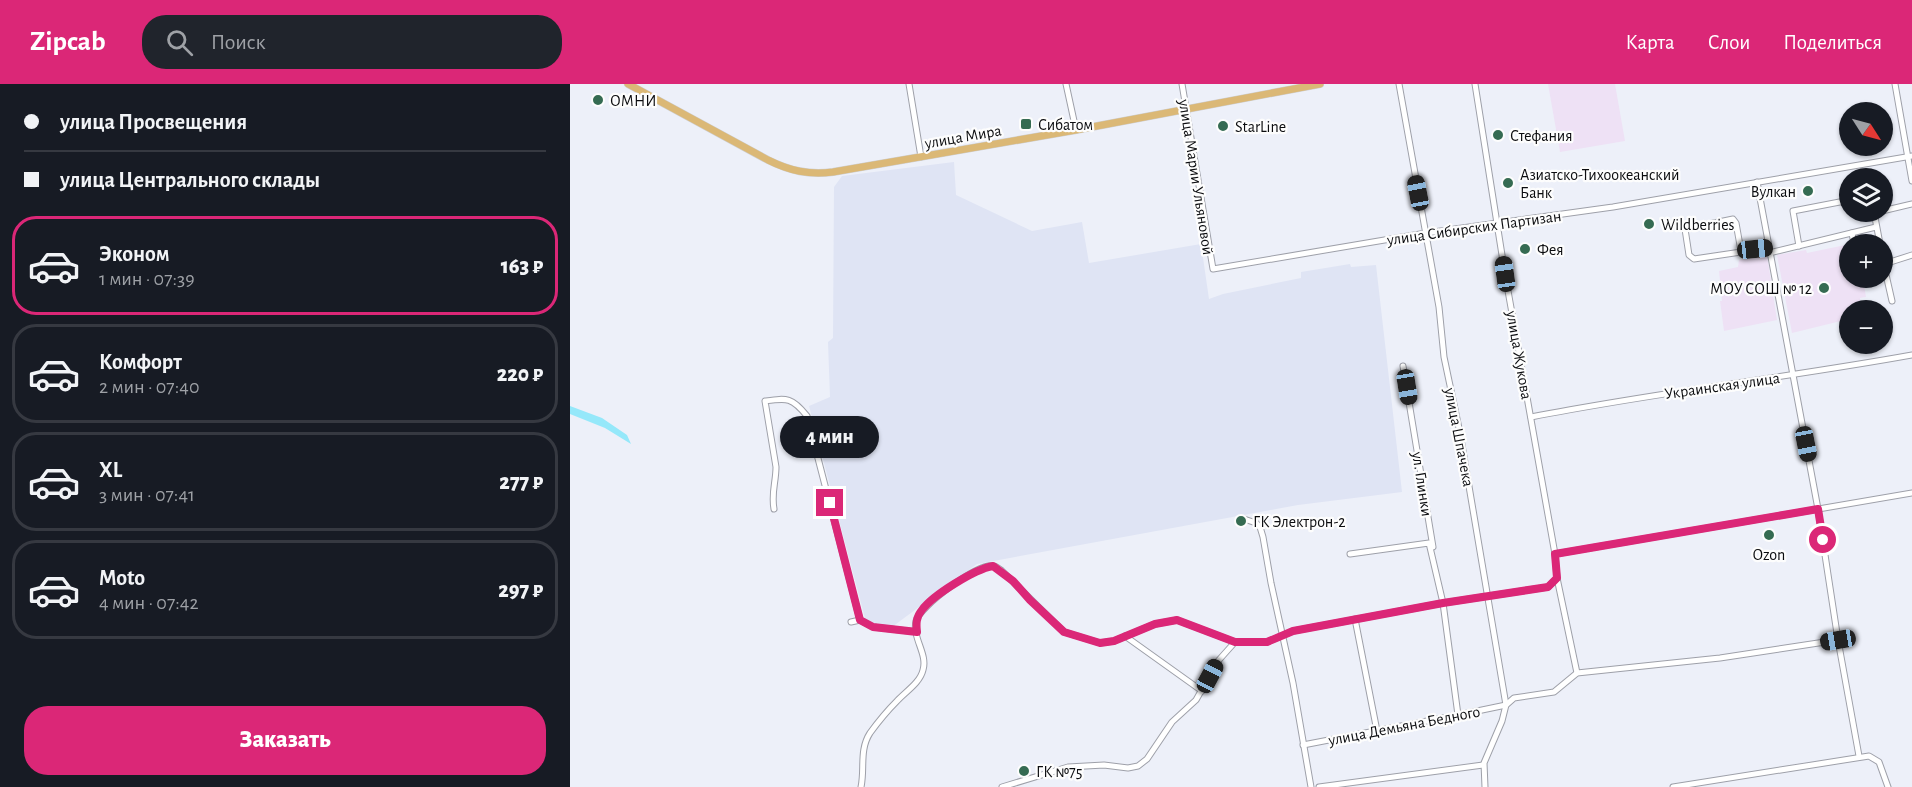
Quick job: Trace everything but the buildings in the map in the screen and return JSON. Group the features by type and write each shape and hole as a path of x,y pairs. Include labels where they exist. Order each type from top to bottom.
{"main road":[{"name":"улица Мира","path":"628,84 768,160 803,173 821,173 1076,130 1320,84"}],"street":[{"path":"909,84 921,156"},
{"path":"1066,84 1076,130"},
{"name":"улица Марии Ульяновой","path":"1182,84 1213,269"},
{"name":"улица Шпачека","path":"1399,84 1439,307 1444,357 1460,434 1506,705 1502,721 1483,765 1485,787"},
{"name":"улица Жукова","path":"1475,84 1497,224 1555,554 1557,578 1576,673"},
{"path":"1895,84 1910,156 1912,181"},
{"name":"улица Сибирских Партизан","path":"1213,269 1426,233 1613,207 1910,156"},
{"path":"1757,182 1818,509 1859,756"},
{"path":"1799,246 1793,211 1839,202"},
{"path":"1893,208 1912,204"},
{"path":"1741,251 1736,223 1733,219 1685,229 1689,255 1694,259 1741,251 1799,246 1876,227"},
{"path":"1876,222 1878,234"},
{"path":"1893,261 1912,255"},
{"name":"Украинская улица","path":"1531,417 1647,396 1720,387 1912,355"},
{"name":"ул. Глинки","path":"1403,366 1443,603"},
{"path":"774,508 772,496 776,466 765,401 786,398 793,401 807,416 860,620"},
{"path":"1555,554 1912,493"},
{"path":"1244,519 1256,523 1263,537 1311,787"},
{"path":"1350,554 1429,543 1443,603 1458,716"},
{"path":"861,787 864,746 867,740 887,712 919,679 924,670 916,620 922,610 934,599 981,568 993,566 1013,581 1064,632 1100,643 1114,641 1155,624 1177,620 1235,642 1267,642 1293,631 1443,603 1548,587 1557,578"},
{"path":"1355,619 1377,730"},
{"path":"851,622 860,620 873,627 917,632"},
{"path":"1125,636 1202,691"},
{"path":"1576,673 1720,658 1838,640"},
{"path":"1002,787 1068,767 1138,766 1147,759 1172,722 1196,700 1218,661 1235,642"},
{"name":"улица Демьяна Бедного","path":"1303,746 1506,705 1514,698 1554,692 1576,673"},
{"path":"1673,787 1859,756 1869,756 1879,762 1887,787"},
{"path":"1319,787 1483,765"}],"shaded area":[{"path":"1548,84 1615,84 1625,141 1560,152"},
{"path":"954,162 956,195 1032,231 1082,222 1089,263 1201,244 1209,299 1301,278 1301,272 1350,264 1351,267 1376,265 1402,492 1298,505 977,564 892,627 866,622 809,406 830,397 828,342 833,338 834,187 842,176"},
{"name":"МОУ СОШ № 12","path":"1839,246 1839,288 1865,288 1866,297 1860,298 1860,300 1839,300 1839,321 1792,333 1777,255 1806,250 1807,253"},
{"path":"1767,255 1777,320 1724,331 1719,271 1738,267 1739,260"}],"water":[{"path":"570,406 602,418 627,435 631,444 605,428 570,414"}],"place":[{"name":"ОМНИ","path":"598,100"},
{"name":"Сибатом","path":"1026,124"},
{"name":"StarLine","path":"1223,126"},
{"name":"Стефания","path":"1498,135"},
{"name":"Азиатско-Тихоокеанский Банк","path":"1508,183"},
{"name":"Вулкан","path":"1808,191"},
{"name":"Wildberries","path":"1649,224"},
{"name":"Фея","path":"1525,249"},
{"name":"МОУ СОШ № 12","path":"1824,288"},
{"name":"ГК Электрон-2","path":"1241,521"},
{"name":"Ozon","path":"1769,535"},
{"name":"ГК №75","path":"1024,771"}],"route":[{"path":"830,503 860,620 868,625 917,632 916,620 922,610 934,599 981,568 993,566 1013,581 1064,632 1100,643 1114,641 1165,621 1177,620 1235,642 1267,642 1293,631 1443,603 1548,587 1557,578 1555,554 1818,509 1823,540"}]}
